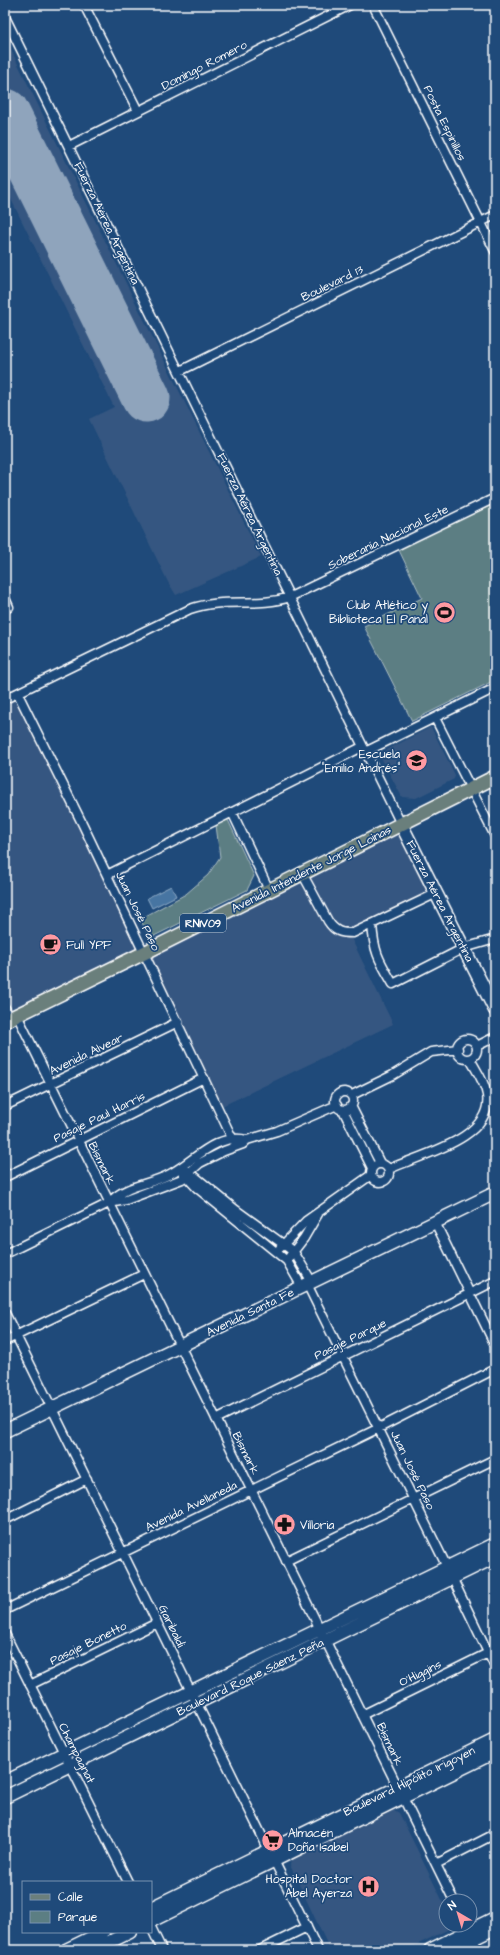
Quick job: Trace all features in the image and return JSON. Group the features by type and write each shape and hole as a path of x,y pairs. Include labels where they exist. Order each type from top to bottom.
{"main road":[{"name":"RN1V09","path":"402,824 495,777"},
{"name":"Avenida Intendente Jorge Loinas","path":"9,1016 144,953 402,824"}],"street":[{"path":"84,5 138,111"},
{"name":"Domingo Romero","path":"69,146 350,5"},
{"name":"Posta Espinillos","path":"373,5 495,251"},
{"name":"Fuerza Aérea Argentina","path":"5,17 180,371 364,749 495,1010"},
{"name":"Boulevard 13","path":"180,371 495,215"},
{"name":"Soberanía Nacional Este","path":"5,699 190,609 206,603 275,602 290,597 495,498"},
{"path":"5,598 9,607 5,609"},
{"path":"107,875 232,812 364,749 435,718 495,688"},
{"name":"Juan José Paso","path":"18,694 178,1022 233,1140"},
{"path":"435,718 495,836"},
{"path":"232,812 269,890"},
{"path":"302,873 330,924 339,932 353,933 437,893"},
{"path":"372,924 374,946 377,956 393,984 464,948 495,939"},
{"name":"Bismark","path":"9,1016 51,1084 450,1893"},
{"name":"Avenida Alvear","path":"5,1106 178,1022"},
{"path":"477,1046 495,1037"},
{"path":"388,1169 465,1136 479,1125 485,1113 487,1096 483,1084 470,1059 461,1057 458,1049 460,1043 466,1040 472,1041 477,1046 477,1052 470,1059"},
{"path":"352,1095 393,1075 431,1052 458,1049"},
{"name":"Pasaje Paul Harris","path":"5,1177 204,1078"},
{"path":"347,1092 352,1095 354,1101 352,1106 380,1163 385,1164 388,1169 389,1175 383,1181 377,1181 372,1172 335,1099 338,1094 347,1092"},
{"path":"109,1203 115,1195 165,1176 209,1147 233,1140 246,1140 278,1131 340,1107 352,1106"},
{"path":"5,1254 109,1203 126,1200 182,1179 200,1163 224,1151 243,1144 246,1140"},
{"path":"277,1252 297,1228 372,1172 380,1163"},
{"name":"Juan José Paso","path":"180,1167 188,1175 294,1252 307,1284 342,1357 379,1428 495,1667"},
{"name":"Juan José Paso","path":"188,1175 197,1188 286,1260 307,1284"},
{"name":"Avenida Santa Fe","path":"5,1431 495,1193"},
{"path":"286,1260 294,1252 318,1213"},
{"path":"435,1222 495,1345"},
{"path":"5,1341 144,1274"},
{"name":"Pasaje Parque","path":"216,1419 495,1281"},
{"name":"Garibaldi","path":"5,1313 318,1950"},
{"name":"Avenida Avellaneda","path":"5,1610 379,1428 495,1369"},
{"path":"286,1560 495,1459"},
{"path":"5,1520 87,1479"},
{"name":"Boulevard Roque Sáenz Peña","path":"5,1782 495,1544"},
{"name":"Boulevard Roque Sáenz Peña","path":"5,1796 495,1557"},
{"name":"Pasaje Bonetto","path":"30,1685 157,1623"},
{"name":"Champagnat","path":"5,1634 127,1881"},
{"name":"O'Higgins","path":"362,1715 488,1653"},
{"name":"Boulevard Hipólito Irigoyen","path":"152,1908 271,1855 399,1792 495,1740"},
{"name":"Boulevard Hipólito Irigoyen","path":"399,1792 495,1752"},
{"path":"436,1864 495,1834"},
{"name":"Boulevard Hipólito Irigoyen","path":"152,1921 271,1855"},
{"path":"478,1927 495,1918"},
{"path":"260,1950 307,1927"},
{"path":"478,1931 495,1928"},
{"path":"152,1929 162,1950"},
{"path":"66,1950 100,1933"},
{"path":"93,1950 128,1933"},
{"path":"430,1950 467,1933"},
{"path":"450,1950 468,1933"},
{"path":"470,1933 478,1950"}],"shaded area":[{"path":"5,38 261,557 176,595 168,582 89,419 114,407 5,187"},
{"path":"18,694 144,953 401,824 437,893 372,924 351,938 393,1024 218,1108 144,954 5,1021 5,699"},
{"name":"Escuela \"Emilio Andrés\"","path":"431,727 455,775 454,779 416,798 402,797 379,754"},
{"path":"171,886 176,896 152,908 147,898"},
{"name":"Hospital Doctor Abel Ayerza","path":"394,1810 399,1813 439,1893 438,1933 441,1933 406,1950 330,1950 290,1865 291,1860"}],"green space":[{"name":"Club Atlético y Biblioteca El Panal","path":"495,498 495,680 412,721 364,626 422,598 397,546"},
{"path":"228,820 254,876 247,890 150,938 140,919 186,894 208,875 220,857 216,825"}],"runway":[{"path":"5,113 146,398"}],"place":[{"name":"Club Atlético y Biblioteca El Panal","path":"444,612"},
{"name":"Escuela \"Emilio Andrés\"","path":"416,761"},
{"name":"Full YPF","path":"51,945"},
{"name":"Villoria","path":"285,1525"},
{"name":"Almacén Doña Isabel","path":"273,1840"},
{"name":"Hospital Doctor Abel Ayerza","path":"368,1886"}]}
